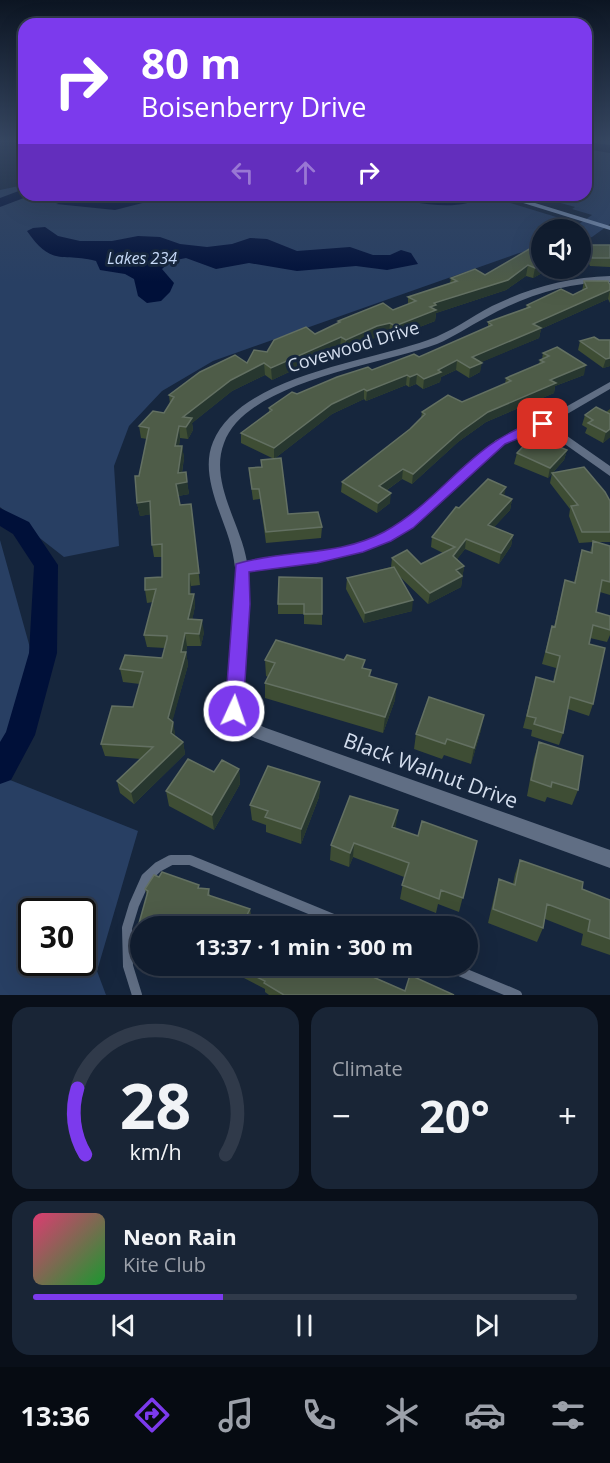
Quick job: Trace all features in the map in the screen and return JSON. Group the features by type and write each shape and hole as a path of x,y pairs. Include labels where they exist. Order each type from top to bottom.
{"main road":[{"path":"521,201 610,228"}],"street":[{"name":"Covewood Drive","path":"239,718 234,711 233,701 243,604 242,567 219,490 216,458 222,434 244,409 264,397 333,370 436,341 483,315 547,288 578,280 610,279"},
{"path":"242,567 317,558 357,548 386,537 408,524 500,442 543,424 610,385"},
{"path":"543,424 610,472"},
{"name":"Black Walnut Drive","path":"239,718 247,727 261,733 610,859"}],"lane":[{"path":"132,916 146,878 171,861 190,860 326,916"},
{"path":"130,920 127,928 130,972"},
{"path":"131,976 137,995"},
{"path":"471,976 517,995"}],"shaded area":[{"path":"18,188 18,201 504,201 563,219 531,219 531,250 213,361 162,391 129,426 114,466 119,546 64,557 0,507 0,190"},
{"path":"592,188 610,188 610,224 592,237 591,219 586,219 592,215 572,209 575,207 554,201 592,201"},
{"path":"0,540 44,698 0,771"},
{"path":"0,776 138,831 97,971 106,995 0,995"}],"water":[{"path":"64,201 150,201 115,210 56,204"},
{"path":"407,201 474,201 460,205"},
{"name":"Lakes 234","path":"45,227 58,236 80,241 112,241 138,236 160,237 180,244 207,247 232,244 250,238 267,239 297,251 350,247 373,255 390,255 401,250 411,253 418,264 387,270 356,266 297,271 249,263 216,269 186,258 171,261 162,269 174,283 170,292 161,301 147,303 138,296 134,279 125,274 100,270 96,261 58,256 44,250 27,231"}],"building":[{"path":"591,245 610,245 610,258 592,258"},
{"path":"531,248 531,266 528,265 508,280 434,303 436,305 430,307 436,310 395,326 390,323 377,326 346,340 341,337 271,368 264,363 231,380 183,417 192,418 186,427 179,426 175,446 182,446 178,473 186,472 187,482 176,484 180,505 191,504 199,573 189,574 189,594 194,594 188,619 202,620 199,634 185,633 181,652 186,652 168,718 173,722 171,733 183,742 131,792 117,781 153,747 101,744 112,706 133,707 143,672 120,669 125,655 162,658 167,639 167,636 144,635 156,589 145,590 145,578 162,577 162,544 152,545 150,501 137,503 135,476 139,476 149,428 139,426 153,411 164,413 174,397 169,395 200,372 235,355 247,363 254,350 267,352 274,340 306,327 315,334 340,322 338,321 383,303 393,310 416,301 408,297 457,281 451,278 475,269 485,275"},
{"path":"584,281 608,281 610,290 533,324 541,328 472,357 482,363 470,368 457,360 438,370 441,372 424,379 417,374 410,377 407,375 367,391 364,389 332,404 274,448 241,433 272,410 269,408 292,392 297,394 337,377 368,367 372,370 414,354 419,357 492,325 488,322 530,307 527,305 561,289 573,295 587,288"},
{"path":"594,337 599,340 610,340 610,358 606,359 580,341"},
{"path":"557,347 586,365 550,380 556,383 488,412 460,432 413,474 403,469 379,486 391,493 378,503 342,482 410,429 425,414 422,412 448,395 462,402 511,381 506,378 544,362 540,360 549,356 543,353"},
{"path":"596,407 610,414 610,429 606,432 588,423 593,420 585,415"},
{"path":"533,436 567,450 550,468 517,453"},
{"path":"281,458 288,514 318,512 322,527 266,532 259,489 252,489 249,468 262,467 261,460"},
{"path":"584,467 610,501 610,532 582,532 571,506 578,505 552,473"},
{"path":"488,479 506,487 500,494 512,499 488,525 513,535 501,553 466,539 453,556 464,566 456,570 462,576 430,593 392,558 407,550 421,564 455,547 432,537 456,507 459,508"},
{"path":"593,541 610,546 610,582 602,580 596,612 610,616 610,630 593,625 589,644 605,648 593,704 570,697 563,733 534,724 536,718 527,716 536,677 554,682 560,656 546,652 552,626 555,627 565,580 575,583 582,550 592,553"},
{"path":"394,567 413,600 365,613 347,578"},
{"path":"279,577 322,578 322,614 304,614 304,604 278,604"},
{"path":"276,640 344,660 347,655 365,660 362,668 371,670 369,676 397,684 385,717 265,683 275,663 265,660"},
{"path":"429,697 484,715 474,748 447,739 445,744 416,734"},
{"path":"539,742 583,756 578,790 552,782 551,787 531,780"},
{"path":"188,759 214,772 222,760 239,769 212,815 166,791"},
{"path":"268,766 320,782 301,829 265,817 268,811 250,805"},
{"path":"350,796 398,810 392,827 418,836 422,821 477,841 463,898 441,890 439,899 402,885 409,863 354,843 350,853 331,845"},
{"path":"520,860 583,882 582,889 610,900 610,939 588,931 590,920 547,904 543,928 493,909 499,879 515,885"},
{"path":"162,872 199,885 198,888 209,889 208,895 250,909 247,915 249,916 141,916 148,891 145,889 154,875 159,877"},
{"path":"255,976 373,976 405,991 410,976 412,976 454,995 284,995 264,983 265,981"}],"waterway":[{"path":"0,203 18,196"},
{"path":"0,516 21,528 46,565 43,653 20,735 0,770"}],"route":[{"path":"234,711 233,701 243,604 242,567 270,566 317,558 357,548 386,537 408,524 465,470 500,442 513,434 543,424"}]}
